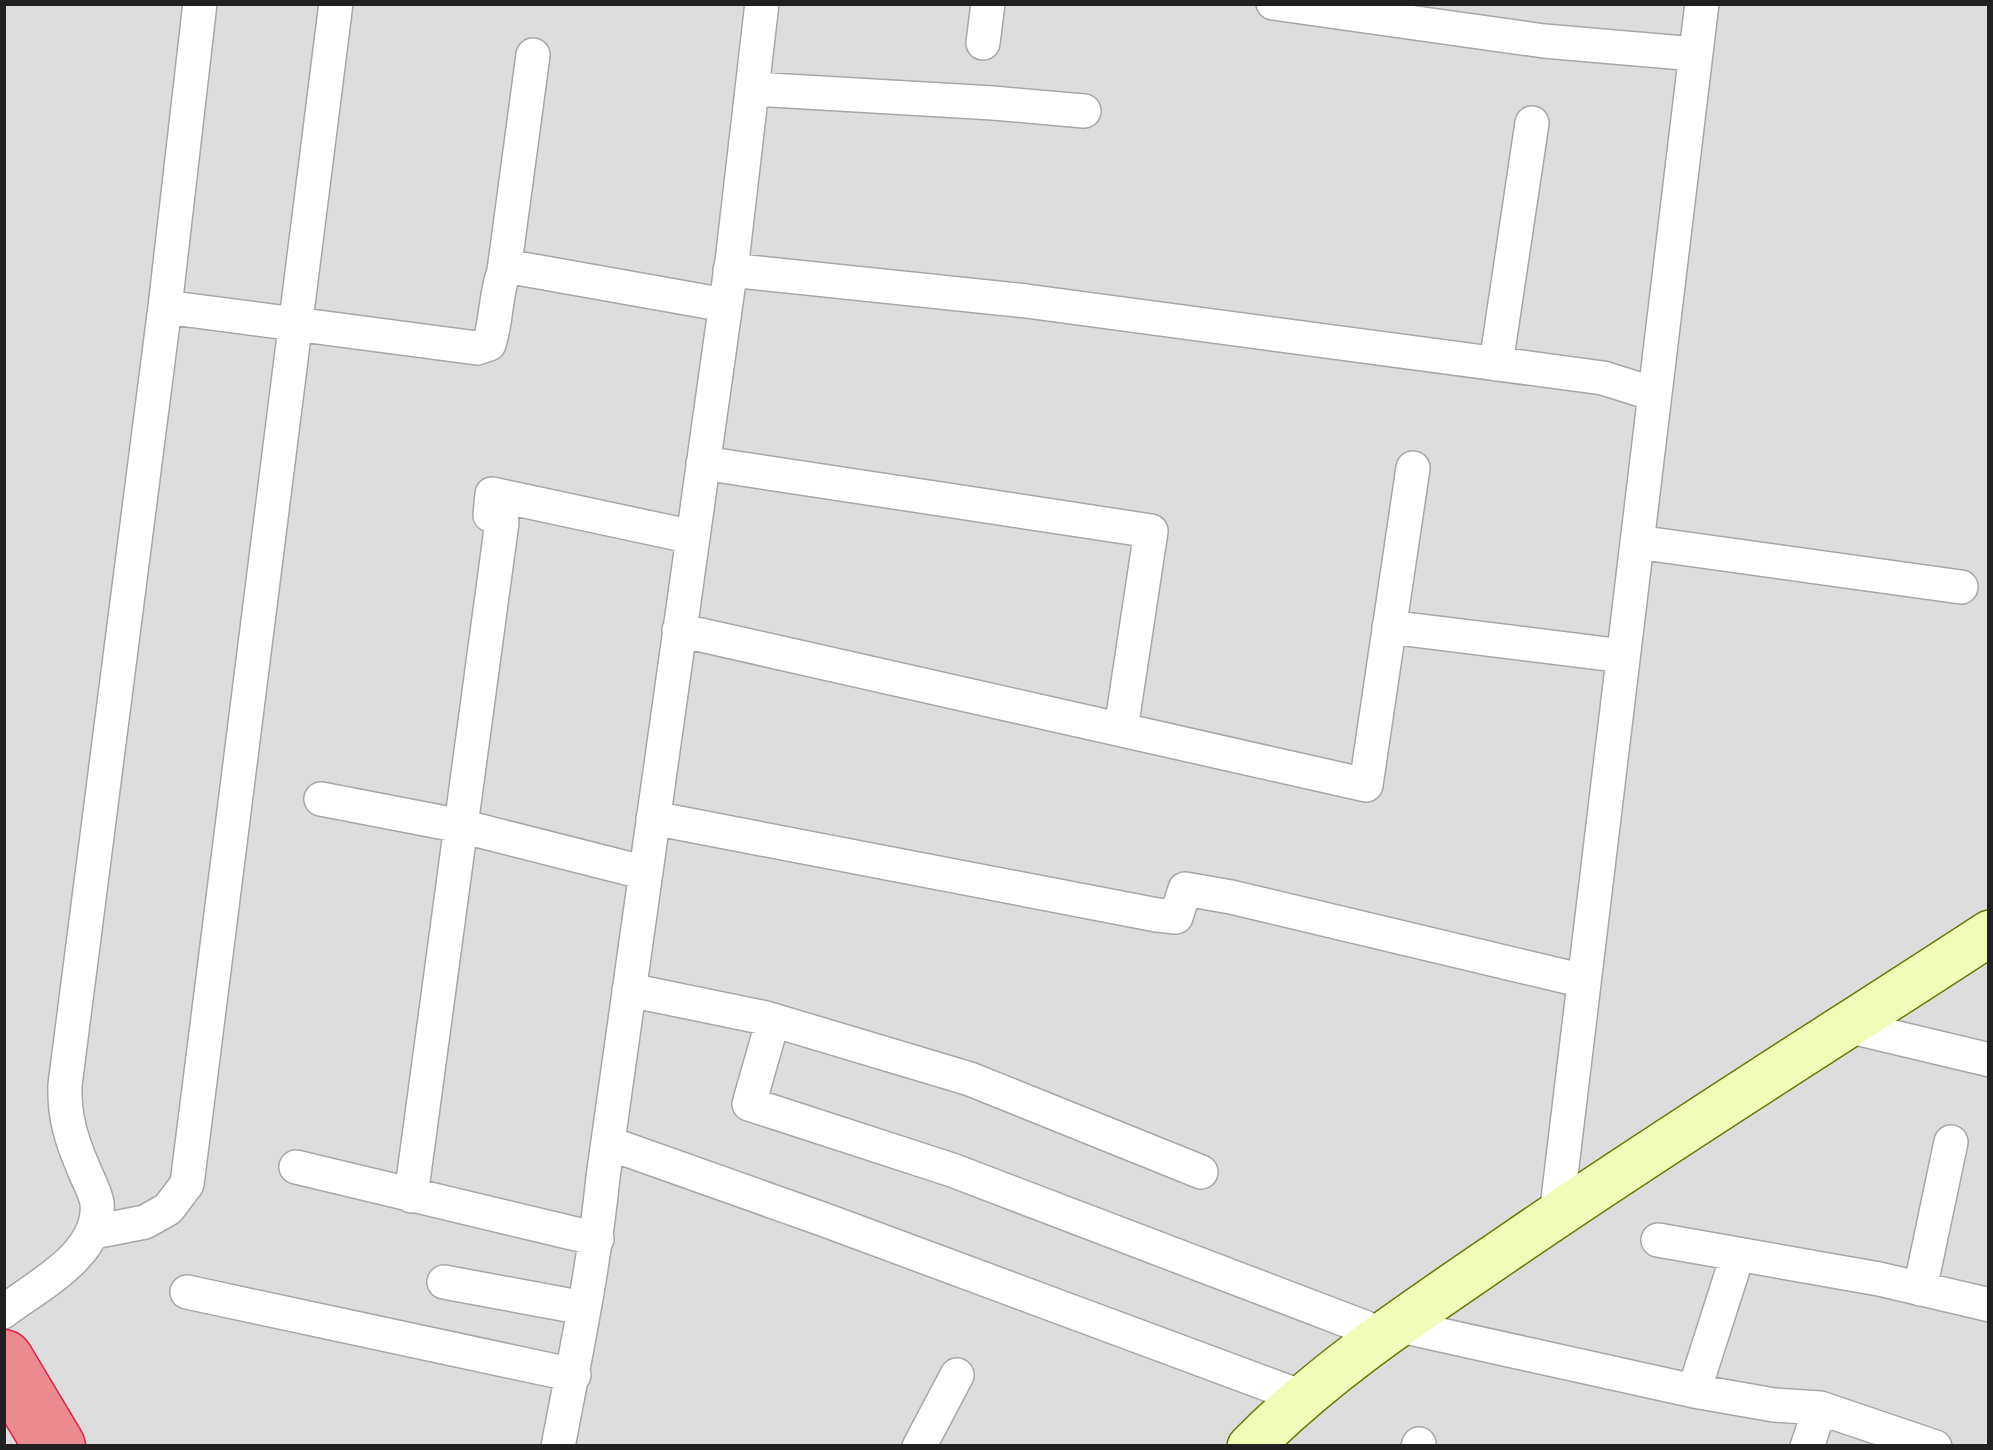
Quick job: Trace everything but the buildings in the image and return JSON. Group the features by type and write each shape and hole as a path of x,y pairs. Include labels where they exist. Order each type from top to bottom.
{"highway":[{"path":"3,1360 55,1447"}],"street":[{"path":"3,1312 74,1257 94,1232 97,1201 70,1137 65,1085 200,3"},
{"path":"94,1232 145,1222 168,1209 187,1184 336,3"},
{"path":"565,1446 704,464 762,3"},
{"path":"983,44 988,3"},
{"path":"1273,3 1544,40 1695,54"},
{"path":"1556,1216 1702,3"},
{"path":"165,307 476,348 489,344 504,271 533,56"},
{"path":"752,89 1084,111"},
{"path":"1496,364 1532,123"},
{"path":"504,271 517,268 725,304"},
{"path":"730,270 1026,302 1496,364 1603,379 1654,394"},
{"path":"704,464 1151,531 1121,729"},
{"path":"680,630 1366,785 1413,467"},
{"path":"411,1196 502,522 490,515 492,494 693,537"},
{"path":"1637,542 1961,587"},
{"path":"1389,627 1623,656"},
{"path":"321,799 461,826 646,873"},
{"path":"653,818 1176,917 1185,889 1231,897 1584,981"},
{"path":"1250,1447 1302,1397 1388,1331 1990,933"},
{"path":"629,990 773,1020 970,1079 1201,1172"},
{"path":"773,1020 748,1104 952,1170 1342,1318 1694,1390 1820,1408 1935,1447"},
{"path":"1846,1026 1990,1060"},
{"path":"1920,1289 1952,1142"},
{"path":"608,1143 1302,1397"},
{"path":"296,1167 597,1238"},
{"path":"1658,1240 1990,1305"},
{"path":"1694,1390 1738,1254"},
{"path":"444,1282 584,1308"},
{"path":"187,1292 574,1375"},
{"path":"919,1447 958,1375"},
{"path":"1807,1447 1820,1408"}],"shaded area":[{"path":"3,3 1990,3 1990,1447 3,1447"}]}
